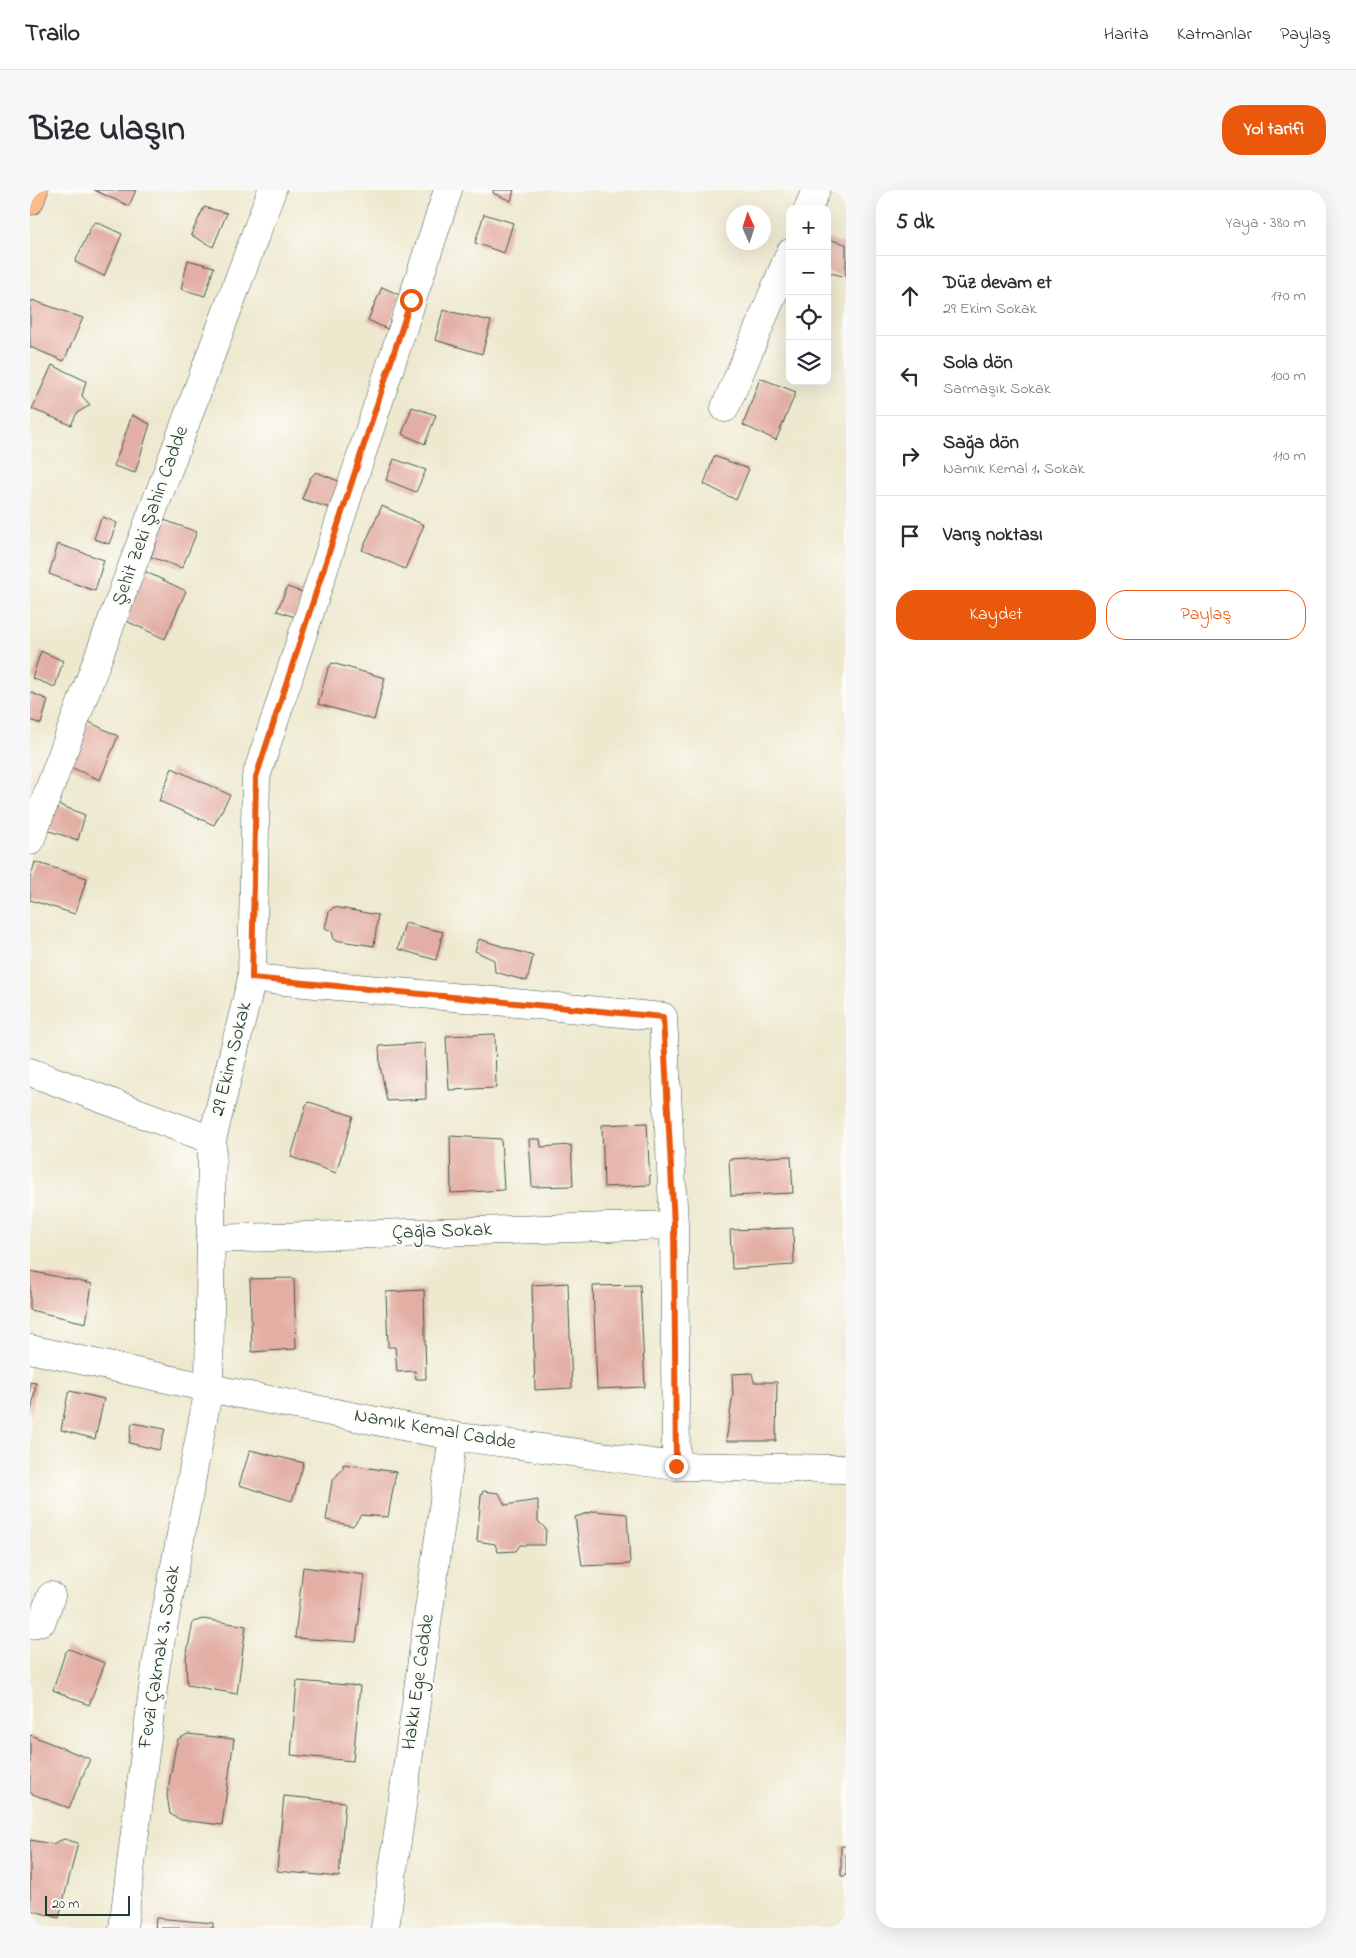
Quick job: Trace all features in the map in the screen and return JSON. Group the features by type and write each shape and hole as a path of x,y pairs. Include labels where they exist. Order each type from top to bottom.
{"main road":[{"path":"30,201 34,190"}],"street":[{"name":"Şehit Zeki Şahin Cadde","path":"30,841 272,190"},
{"name":"29 Ekim Sokak","path":"208,1388 212,1140 252,978 256,777 448,190"},
{"path":"810,205 816,190"},
{"path":"725,408 786,263"},
{"path":"252,978 663,1017 674,1225 676,1466"},
{"path":"30,1072 212,1140"},
{"name":"Çağla Sokak","path":"210,1239 674,1225"},
{"name":"Namık Kemal Cadde","path":"30,1349 208,1388 453,1436 676,1466 846,1469"},
{"name":"Fevzi Çakmak 3. Sokak","path":"123,1928 156,1665 208,1388"},
{"name":"Hakkı Ege Cadde","path":"384,1928 453,1436"},
{"path":"30,1624 42,1621 51,1596"}],"building":[{"path":"94,190 136,190 129,206"},
{"path":"493,190 514,190 511,201 493,193"},
{"path":"204,207 227,213 213,247 191,235"},
{"path":"484,214 513,223 504,253 475,243"},
{"path":"96,222 122,234 104,276 75,262 92,225"},
{"path":"831,240 846,244 846,277 831,273"},
{"path":"188,260 214,267 205,296 181,289"},
{"path":"382,287 402,296 387,329 368,320"},
{"path":"32,300 83,318 64,361 30,347 30,306"},
{"path":"443,310 491,321 482,354 435,340"},
{"path":"52,365 86,381 82,396 90,405 77,413 71,425 32,409"},
{"path":"760,378 796,392 776,440 743,425"},
{"path":"412,407 436,415 425,444 402,434"},
{"path":"132,415 150,424 135,473 114,466"},
{"path":"714,456 749,469 736,500 704,484"},
{"path":"394,459 426,470 416,492 386,480"},
{"path":"316,472 341,482 333,509 302,499 310,478"},
{"path":"382,506 424,525 405,569 362,550"},
{"path":"103,517 117,523 109,544 94,539"},
{"path":"164,520 197,532 182,568 151,557"},
{"path":"58,544 104,560 95,591 49,574"},
{"path":"144,571 186,591 165,639 122,619"},
{"path":"287,587 305,593 295,617 277,611"},
{"path":"41,651 63,661 55,687 32,678"},
{"path":"332,663 385,678 374,720 318,704 328,669"},
{"path":"30,692 48,700 41,724 30,720"},
{"path":"89,722 118,736 100,780 68,766"},
{"path":"172,768 230,795 214,825 159,801"},
{"path":"55,803 85,815 78,840 46,830"},
{"path":"35,862 87,878 75,914 30,900 30,879"},
{"path":"334,907 378,915 374,946 334,940 332,931 325,928 329,912"},
{"path":"405,923 443,932 436,960 398,949"},
{"path":"479,939 533,956 527,981 495,972 494,960 475,951"},
{"path":"495,1034 496,1088 449,1090 446,1036"},
{"path":"425,1043 426,1099 387,1101 380,1065 379,1046"},
{"path":"309,1102 353,1116 336,1173 291,1157 306,1105"},
{"path":"647,1123 650,1185 604,1187 602,1125"},
{"path":"450,1136 501,1139 504,1190 451,1193"},
{"path":"529,1139 540,1139 541,1147 571,1145 573,1186 532,1187"},
{"path":"791,1156 793,1193 731,1196 729,1159"},
{"path":"793,1228 794,1265 732,1269 730,1230"},
{"path":"30,1271 92,1284 86,1323 30,1310"},
{"path":"294,1278 296,1349 252,1352 250,1279"},
{"path":"568,1283 572,1388 535,1390 532,1285"},
{"path":"640,1285 645,1387 597,1389 593,1286"},
{"path":"424,1290 426,1379 416,1379 415,1371 397,1372 395,1347 388,1347 386,1292"},
{"path":"752,1373 754,1382 777,1382 776,1441 726,1441 733,1394 732,1374"},
{"path":"30,1382 36,1383 31,1415 30,1415"},
{"path":"70,1391 104,1399 95,1439 61,1430"},
{"path":"132,1423 165,1429 159,1450 129,1443"},
{"path":"250,1450 304,1463 292,1501 239,1485"},
{"path":"343,1464 396,1472 388,1517 361,1515 353,1526 326,1520 332,1481 343,1468"},
{"path":"483,1491 499,1493 505,1505 538,1500 538,1521 546,1529 545,1545 520,1545 516,1551 498,1552 495,1544 477,1541"},
{"path":"595,1511 627,1514 630,1564 582,1566 575,1517"},
{"path":"303,1567 365,1575 356,1642 295,1638"},
{"path":"203,1619 246,1626 237,1694 187,1685 186,1658 193,1622"},
{"path":"69,1649 105,1663 89,1705 53,1690 65,1653"},
{"path":"297,1681 360,1686 353,1761 291,1755"},
{"path":"188,1734 234,1739 222,1825 181,1820 170,1814 167,1795 175,1750 178,1739"},
{"path":"30,1735 90,1759 69,1808 30,1793"},
{"path":"284,1796 345,1802 339,1877 277,1871"},
{"path":"64,1839 78,1843 59,1918 30,1910 30,1840 52,1844"},
{"path":"841,1846 846,1846 846,1876 841,1876"},
{"path":"156,1918 213,1923 213,1928 155,1928"}],"route":[{"path":"411,300 256,777 252,978 663,1017 674,1225 676,1466"}]}
